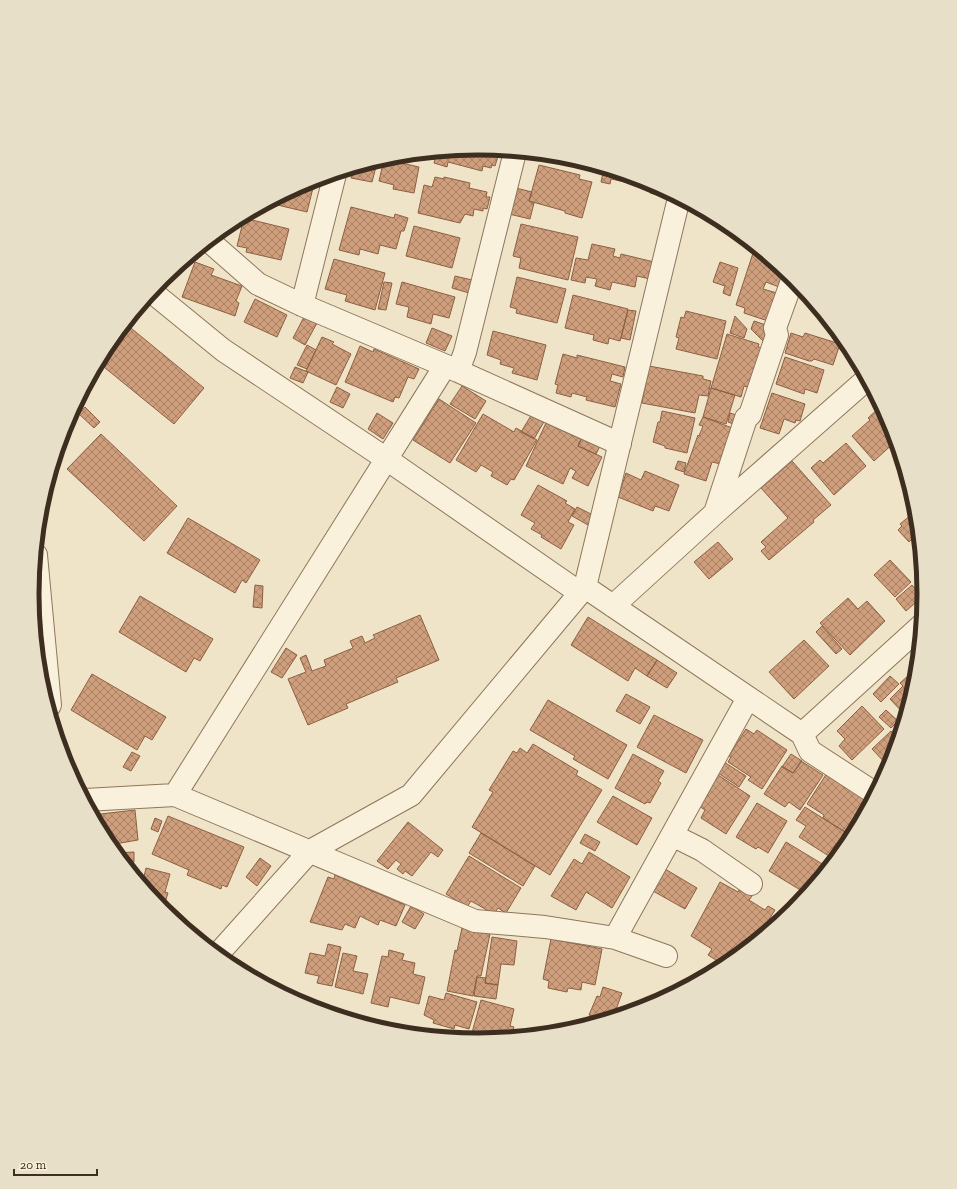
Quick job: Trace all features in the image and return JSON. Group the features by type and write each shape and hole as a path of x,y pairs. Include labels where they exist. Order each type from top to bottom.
{"street":[{"path":"175,795 385,458 465,352 514,157"},
{"path":"302,305 334,179"},
{"path":"221,950 310,851 412,795 582,590 620,444 678,203"},
{"path":"213,245 258,284 302,305 452,368 620,444"},
{"path":"715,514 746,418 750,415 777,335 776,328 791,286"},
{"path":"157,296 223,350 582,590 613,606 802,734 810,751 872,791"},
{"path":"613,606 863,382"},
{"path":"39,593 45,664"},
{"path":"802,734 916,630"},
{"path":"615,938 748,698"},
{"path":"90,800 175,795 475,921 545,927 615,938 666,956"},
{"path":"672,836 702,850 751,884"}],"building":[{"path":"478,155 498,156 495,166 492,165 491,168 483,166 482,171 448,162 447,167 434,163 435,159 430,158"},
{"path":"398,162 419,167 414,193 393,189 394,185 379,181 382,166"},
{"path":"539,165 580,175 579,179 592,182 582,218 565,213 565,211 529,201"},
{"path":"376,167 372,182 351,178 352,174"},
{"path":"603,173 639,185 611,179 610,184 601,182"},
{"path":"435,177 444,179 444,177 470,183 469,188 487,192 486,197 490,197 487,209 483,208 483,211 474,209 473,216 465,214 460,223 418,213 424,185 432,187"},
{"path":"313,187 307,212 276,205"},
{"path":"516,188 532,192 529,201 534,203 530,219 509,214"},
{"path":"651,190 668,198 668,198 650,193"},
{"path":"351,207 394,218 395,214 408,218 404,231 401,231 396,249 380,245 378,254 360,249 359,255 339,250"},
{"path":"250,219 289,229 281,260 246,252 247,248 237,246 243,224"},
{"path":"521,224 578,237 568,280 519,268 521,258 513,256"},
{"path":"414,226 460,238 452,268 406,256"},
{"path":"592,244 615,249 613,256 620,258 621,254 654,262 650,279 637,276 635,287 612,282 610,290 595,286 597,279 586,277 585,283 571,280 576,258 588,260"},
{"path":"753,252 782,277 779,287 766,282 763,289 777,293 768,321 744,313 745,308 736,305"},
{"path":"334,259 385,273 375,310 345,301 347,295 325,289"},
{"path":"195,262 214,269 211,275 242,286 236,301 239,303 235,316 182,297"},
{"path":"720,262 738,268 730,296 723,293 725,286 713,282"},
{"path":"455,276 472,280 469,293 452,288"},
{"path":"517,277 566,289 557,323 516,313 517,309 510,307"},
{"path":"384,282 392,283 386,310 378,309"},
{"path":"402,282 455,297 449,318 433,314 431,324 407,317 409,307 396,304"},
{"path":"573,295 628,309 620,341 609,338 608,344 593,340 594,335 565,328"},
{"path":"255,299 287,315 277,337 244,322"},
{"path":"628,310 636,311 630,340 621,338"},
{"path":"686,311 726,321 717,359 676,349 679,338 676,337 681,317 684,318"},
{"path":"735,316 747,329 744,338 730,333"},
{"path":"304,317 317,323 305,345 293,338"},
{"path":"754,321 769,326 763,341 751,329"},
{"path":"130,327 204,388 174,424 103,366"},
{"path":"432,328 452,336 445,351 426,343"},
{"path":"493,331 546,345 537,380 512,373 514,368 500,364 501,360 487,355"},
{"path":"791,333 803,337 805,333 840,344 833,365 814,359 809,361 785,353"},
{"path":"727,334 759,344 758,347 762,348 750,388 744,386 741,397 711,388"},
{"path":"322,337 334,342 332,344 351,354 336,385 306,371"},
{"path":"307,345 316,350 307,369 297,365"},
{"path":"360,346 373,352 374,349 419,369 414,379 408,377 399,398 395,397 393,402 345,382"},
{"path":"563,354 577,358 577,355 625,367 623,377 612,374 610,381 621,384 615,407 586,400 587,397 572,393 571,397 556,393 558,385 555,384"},
{"path":"785,357 824,370 817,393 805,389 804,394 776,384"},
{"path":"649,366 703,376 703,379 711,381 708,396 699,395 695,413 642,403"},
{"path":"295,367 308,372 303,383 290,378"},
{"path":"462,386 486,401 475,419 450,404"},
{"path":"337,387 350,394 343,408 330,402"},
{"path":"711,388 735,395 726,424 703,417"},
{"path":"772,393 805,404 800,421 796,420 795,423 784,419 779,434 760,428"},
{"path":"439,399 476,423 450,463 413,440"},
{"path":"85,407 100,422 94,428 79,414"},
{"path":"877,409 892,445 874,461 852,436 870,420 868,418"},
{"path":"662,411 695,418 687,453 665,448 665,446 653,442"},
{"path":"377,413 393,423 383,439 368,429"},
{"path":"730,413 739,416 736,425 728,422"},
{"path":"483,414 514,432 516,428 537,440 514,480 511,479 507,485 491,476 493,472 481,465 476,472 456,460"},
{"path":"532,414 545,420 534,439 521,432"},
{"path":"703,417 735,429 721,464 712,462 706,481 684,474 698,435 699,436 703,426 699,425"},
{"path":"546,423 581,439 578,446 602,457 588,486 572,478 576,471 570,468 563,484 526,466"},
{"path":"101,434 177,506 144,541 67,469"},
{"path":"582,438 600,446 596,454 578,446"},
{"path":"846,443 866,466 834,495 811,468 820,460 823,463"},
{"path":"678,461 686,463 684,472 675,469"},
{"path":"792,461 831,505 813,520 814,522 769,560 761,551 766,547 761,542 788,518 761,488"},
{"path":"645,471 679,485 669,511 655,506 653,511 618,497 626,473 641,480"},
{"path":"538,485 567,501 565,503 575,509 568,522 574,525 561,549 531,529 535,523 521,515"},
{"path":"577,507 593,515 588,525 572,516"},
{"path":"911,515 914,537 909,542 898,530 902,526 900,524"},
{"path":"188,518 260,560 246,583 242,580 235,593 167,553"},
{"path":"718,542 733,559 709,579 694,562"},
{"path":"890,560 911,582 895,597 874,575"},
{"path":"255,585 263,586 262,608 253,607"},
{"path":"912,585 918,592 918,601 906,611 896,599"},
{"path":"140,596 213,639 200,661 194,658 186,672 119,632"},
{"path":"848,598 858,609 867,601 885,621 850,655 820,623"},
{"path":"420,615 439,660 396,678 398,682 346,704 348,708 308,725 288,679 306,672 300,658 306,655 312,671 326,666 324,660 353,648 350,641 362,636 365,643 375,638 373,635"},
{"path":"588,617 657,660 647,676 635,668 628,681 571,645"},
{"path":"822,626 842,649 836,654 816,632"},
{"path":"804,640 829,666 794,699 769,672"},
{"path":"286,648 297,655 282,678 271,672"},
{"path":"657,660 677,673 667,688 647,676"},
{"path":"92,674 166,717 152,740 145,736 137,750 71,710"},
{"path":"909,675 910,676 902,712 890,699 903,686 900,683"},
{"path":"890,676 899,684 881,702 873,694"},
{"path":"626,694 650,707 640,724 616,711"},
{"path":"548,700 627,745 608,779 573,759 575,756 530,730"},
{"path":"862,706 884,729 852,760 839,746 845,739 837,731"},
{"path":"886,710 898,721 891,728 879,717"},
{"path":"654,715 703,740 686,773 637,747"},
{"path":"746,729 754,734 757,730 787,750 762,789 748,780 751,777 728,762 731,757 729,756"},
{"path":"891,731 895,735 885,763 872,749"},
{"path":"533,744 578,771 576,775 602,790 550,875 472,827 493,792 489,790 513,751 517,753 520,748 527,753"},
{"path":"132,752 140,756 131,771 123,767"},
{"path":"633,754 664,771 658,781 661,783 650,803 647,802 645,804 615,788"},
{"path":"791,754 802,761 793,773 782,767"},
{"path":"801,761 823,775 800,810 789,802 785,807 764,794 782,766 793,773"},
{"path":"724,762 746,776 739,787 718,773"},
{"path":"827,773 867,799 847,833 823,818 824,815 807,804"},
{"path":"718,775 750,796 726,834 701,818 705,810 699,806"},
{"path":"613,796 652,818 637,845 597,822"},
{"path":"757,803 787,821 768,853 758,847 756,849 736,837"},
{"path":"805,807 847,833 831,857 799,837 806,826 796,820"},
{"path":"135,810 138,840 116,844 98,814"},
{"path":"168,816 244,847 227,887 222,885 221,889 187,875 189,870 152,854"},
{"path":"155,818 162,821 158,832 151,829"},
{"path":"408,822 443,850 438,857 431,852 412,876 405,871 403,874 397,869 401,864 396,860 388,869 377,861"},
{"path":"481,833 535,866 523,886 469,853"},
{"path":"585,834 600,842 595,851 580,843"},
{"path":"786,842 824,865 802,891 769,871"},
{"path":"134,852 134,862 130,863 123,853"},
{"path":"589,852 630,877 612,908 586,892 576,910 551,896 574,859 582,864"},
{"path":"469,856 521,888 506,913 498,908 494,914 471,901 467,907 446,894"},
{"path":"260,858 271,866 257,886 246,877"},
{"path":"146,868 170,874 165,892 168,893 165,902 148,884 144,879"},
{"path":"665,869 697,888 685,909 653,891"},
{"path":"335,875 405,905 396,926 380,920 378,925 360,916 355,928 345,924 342,930 310,922 328,877 334,879"},
{"path":"720,882 738,892 740,888 752,896 749,900 765,910 768,906 775,910 763,929 712,966 716,960 708,955 712,949 691,936"},
{"path":"411,906 424,914 415,929 402,922"},
{"path":"462,928 490,934 481,976 477,976 473,996 447,991 455,950 457,951"},
{"path":"492,937 517,941 514,965 501,964 498,985 485,983"},
{"path":"551,939 602,949 595,985 582,982 581,990 568,988 567,992 548,988 549,981 543,979"},
{"path":"328,944 341,947 332,986 317,983 319,976 305,973 310,953 325,956"},
{"path":"389,950 404,954 402,960 415,963 413,974 425,977 419,1004 390,997 388,1007 371,1003 382,956 388,957"},
{"path":"343,953 357,956 353,971 368,974 363,994 335,987"},
{"path":"477,977 486,978 485,983 498,985 496,999 474,996"},
{"path":"603,987 622,993 615,1012 596,1018 589,1015 597,996 600,997"},
{"path":"446,993 477,1002 469,1029 455,1025 454,1029 433,1023 434,1020 424,1015 429,996 444,1000"},
{"path":"481,1000 514,1009 510,1026 514,1027 512,1032 472,1034"}]}
